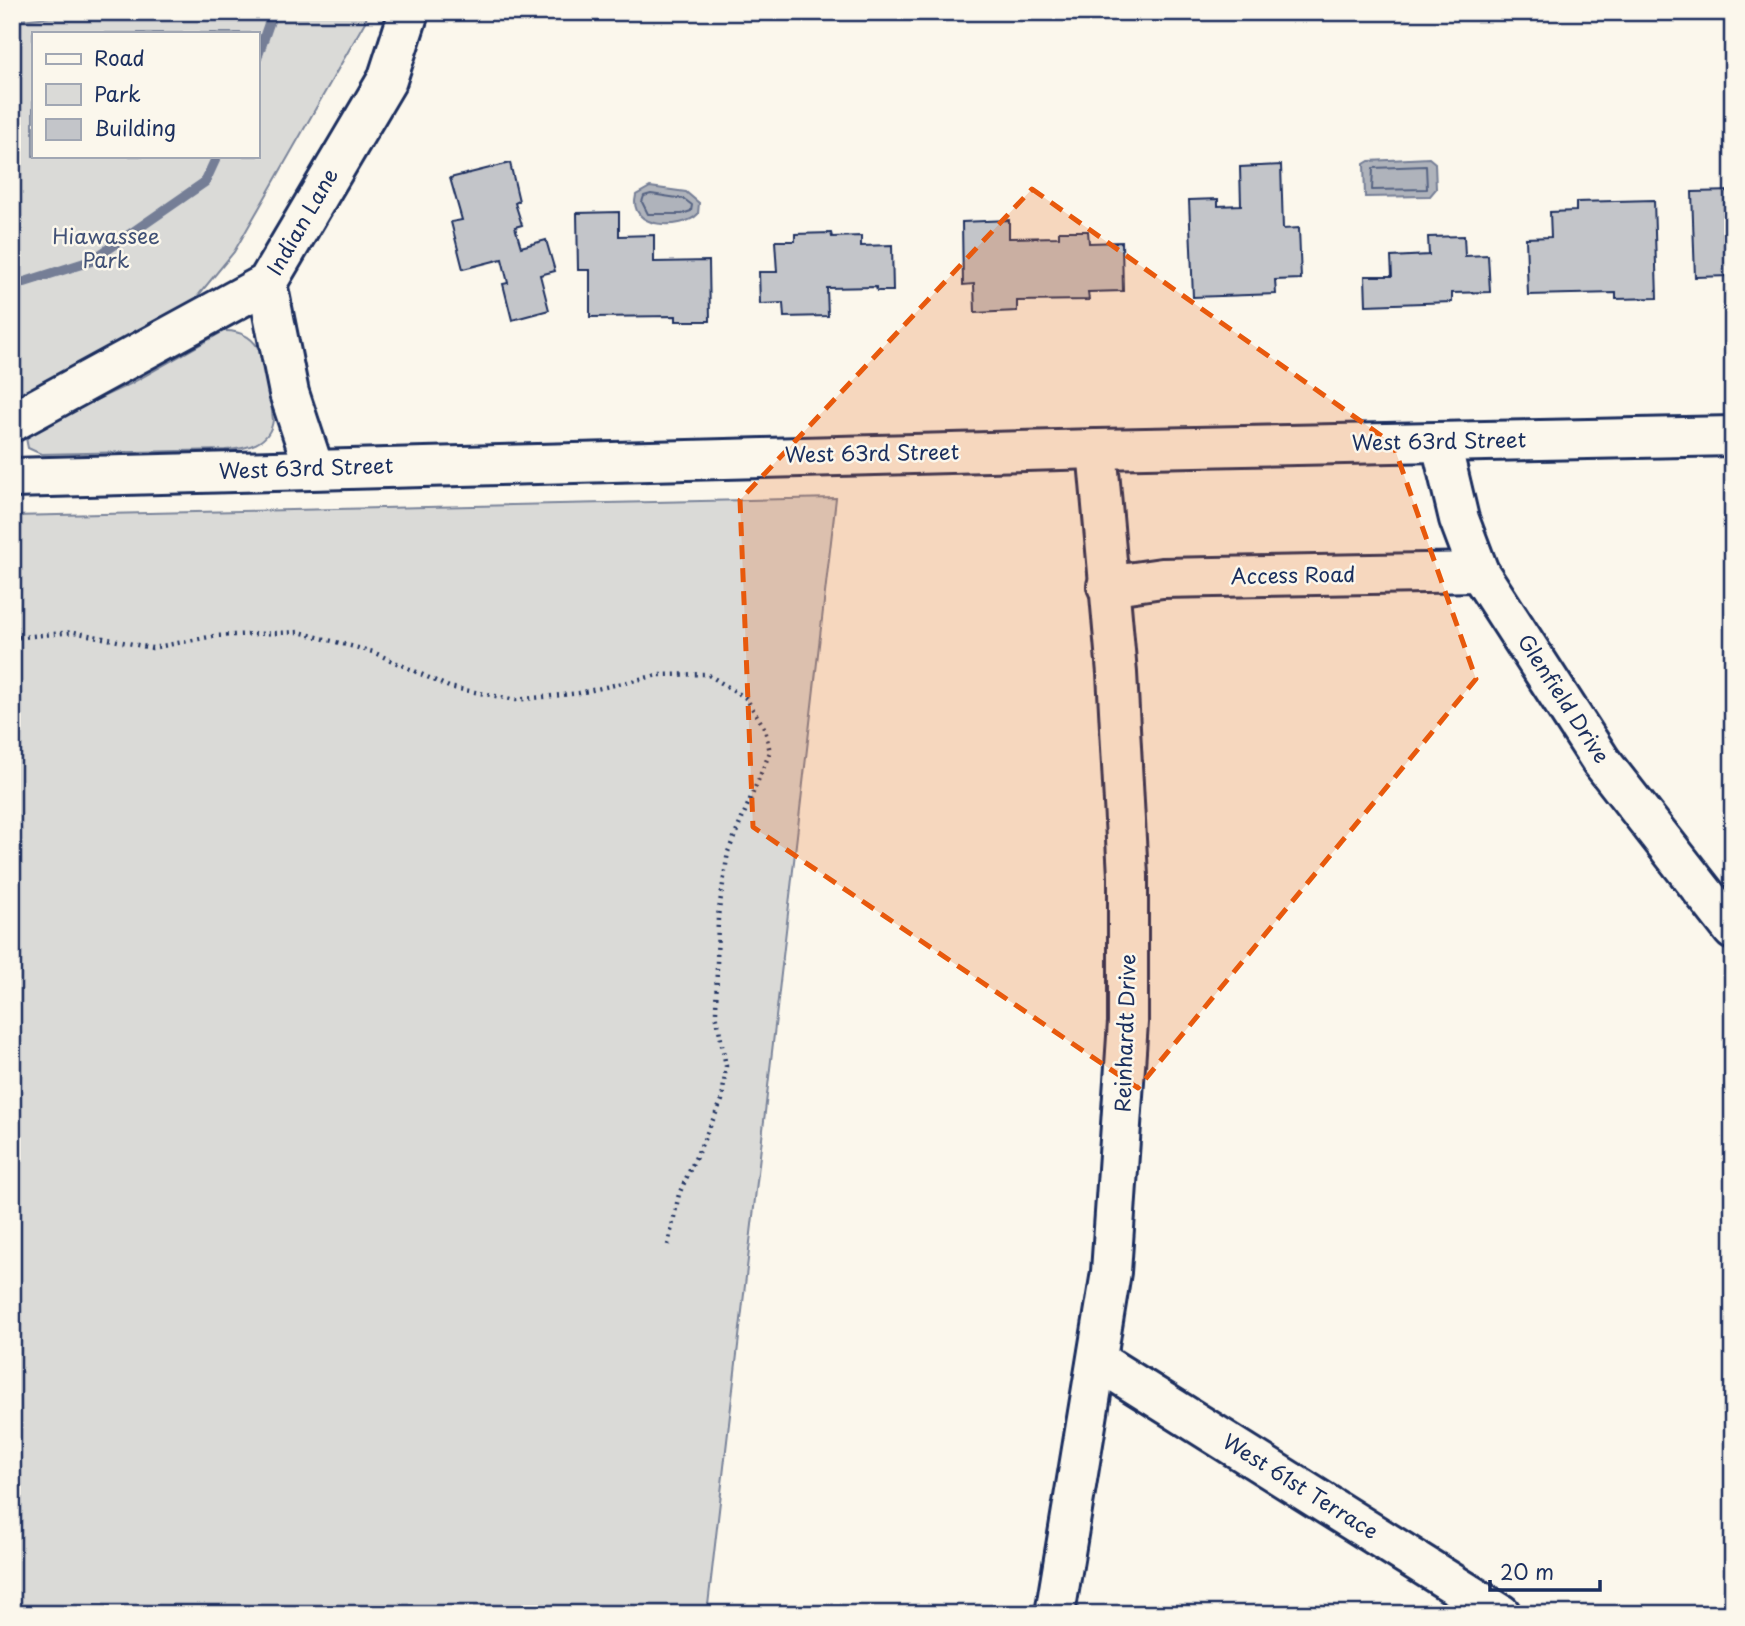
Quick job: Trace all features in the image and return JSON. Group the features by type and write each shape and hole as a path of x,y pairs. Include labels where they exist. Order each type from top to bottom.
{"street":[{"name":"Indian Lane","path":"12,422 267,283 387,79 409,12"},
{"path":"267,283 289,393 314,469"},
{"name":"West 63rd Street","path":"12,478 1097,449 1733,436"},
{"name":"Glenfield Drive","path":"1441,443 1459,519 1479,572 1601,761 1733,930"},
{"name":"Reinhardt Drive","path":"1055,1614 1111,1272 1128,1022 1128,876 1117,673 1107,586 1097,449"},
{"name":"Access Road","path":"1107,586 1163,578 1479,572"},
{"name":"West 61st Terrace","path":"1098,1361 1501,1614"}],"path":[{"path":"12,638 74,632 152,648 214,636 299,632 373,652 449,687 516,700 579,693 658,674 707,674 746,698 765,729 769,752 728,852 718,916 716,1013 726,1066 722,1100 680,1194 668,1245"}],"highlighted area":[{"path":"1032,189 1393,444 1476,679 1138,1088 753,827 740,500"}],"green space":[{"name":"Hiawassee Park","path":"97,12 367,12 366,20 234,252 183,314 12,406 12,21"},
{"path":"224,331 240,333 251,340 265,362 273,420 267,435 256,444 225,450 41,454 28,448 25,433 130,384"},
{"path":"836,498 707,1614 12,1614 12,516"}],"water":[{"path":"1429,158 1435,163 1436,189 1430,196 1365,197 1364,164 1369,161"},
{"path":"650,187 686,192 699,203 698,214 681,223 658,224 648,221 635,207 636,195"}],"building":[{"path":"510,163 519,201 515,203 522,225 515,227 521,247 546,240 555,271 540,275 549,310 512,320 503,284 508,283 502,259 463,269 451,222 462,220 450,178"},
{"path":"1281,165 1283,229 1299,228 1301,279 1275,280 1276,294 1193,297 1189,200 1218,199 1218,206 1241,205 1240,167"},
{"path":"1733,191 1731,276 1695,277 1692,192"},
{"path":"1654,200 1657,298 1616,299 1616,293 1528,295 1526,238 1551,237 1550,212 1576,211 1576,202"},
{"path":"619,212 619,236 654,235 654,262 709,261 710,321 676,321 676,316 590,317 590,270 578,270 577,213"},
{"path":"1009,220 1009,238 1059,237 1059,231 1088,231 1089,243 1122,242 1123,291 1088,292 1089,300 1017,301 1017,311 975,313 974,284 963,285 962,222"},
{"path":"831,233 832,237 861,236 861,246 892,245 893,291 877,291 876,287 827,288 828,316 784,317 783,303 760,304 759,272 777,272 775,241 795,241 795,234"},
{"path":"1464,236 1465,256 1488,255 1490,292 1452,293 1452,302 1366,305 1365,276 1392,276 1391,257 1429,255 1428,237"}],"waterway":[{"path":"259,52 273,12"},
{"path":"12,286 91,261 205,182 216,158"}]}
